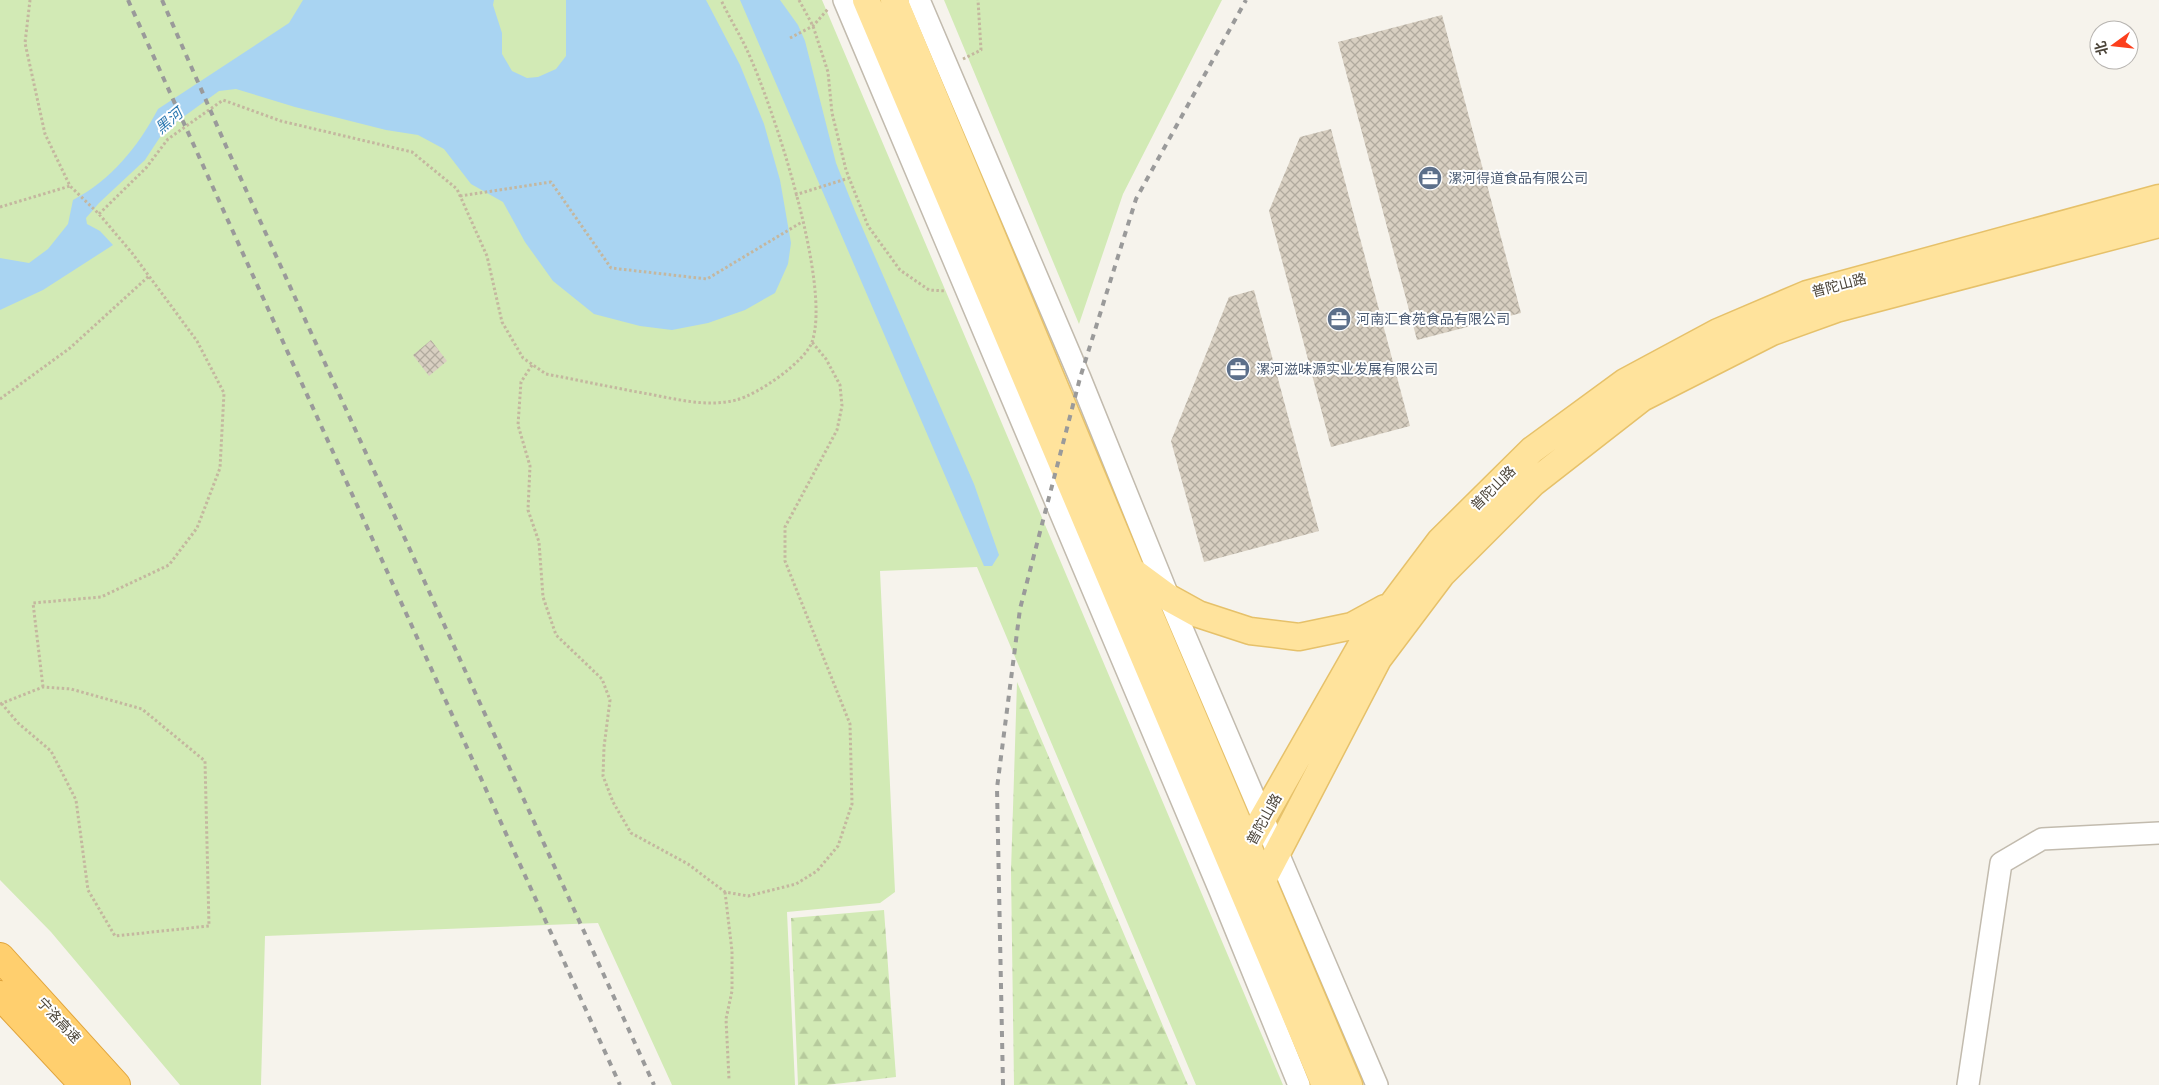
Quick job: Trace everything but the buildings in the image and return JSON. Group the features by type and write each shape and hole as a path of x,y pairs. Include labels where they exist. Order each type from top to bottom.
{"highway":[{"name":"宁洛高速","path":"0,957 93,1057 116,1085"},
{"name":"宁洛高速","path":"0,995 84,1085"}],"main road":[{"path":"866,0 1325,1085"},
{"path":"894,0 1131,570 1248,844"},
{"name":"普陀山路","path":"1240,884 1248,844 1361,646 1440,541 1532,450 1625,382 1718,332 1807,294 2159,198"},
{"name":"普陀山路","path":"1240,884 1278,851 1378,660 1442,574 1533,483 1642,398 1772,332 1836,309 2159,224"},
{"path":"1131,570 1169,598 1198,614 1250,632 1299,636 1352,626 1392,604"},
{"path":"1240,884 1349,1085"}],"street":[{"path":"918,0 1080,378 1169,598 1377,1085"},
{"path":"837,3 967,293 1240,884 1299,1085"},
{"path":"1968,1085 2001,863 2042,838 2159,833"}],"path":[{"path":"30,0 25,43 45,134 70,186 98,214 132,253 197,341 224,393 220,468 197,528 170,565 101,597 33,604 43,687"},
{"path":"98,214 146,168 168,139 223,100 281,121 412,152 457,189 487,256 502,322 523,358 532,365 546,374 698,403 736,400 767,386 802,356 812,342 816,303 812,263 772,115 747,50 721,0"},
{"path":"799,0 813,26 828,72 832,113 849,178 868,226 900,270 929,290 967,293"},
{"path":"947,67 981,50 978,0"},
{"path":"790,38 813,26 837,3"},
{"path":"795,195 849,178"},
{"path":"460,196 551,182 611,268 707,279 802,222"},
{"path":"0,207 70,186"},
{"path":"0,399 70,348 149,276"},
{"path":"532,365 521,382 518,424 530,466 528,510 538,542 543,597 556,635 602,679 610,700 604,747 603,776 613,802 631,833 688,864 725,892 748,896 796,884 818,872 838,846 852,804 850,724 784,561 785,527 837,430 842,406 840,385 826,359 812,342"},
{"path":"43,687 70,690 142,710 205,761 209,926 115,936 88,890 76,800 51,751 18,723 1,704 43,687"},
{"path":"725,892 732,951 732,991 726,1020 729,1079"}],"green space":[{"path":"0,0 822,0 1283,1085 1196,1085 977,567 880,571 895,892 880,903 787,912 795,1085 672,1085 598,923 265,936 261,1085 180,1085 51,932 0,880"},
{"path":"944,0 1222,0 1123,194 1079,324"},
{"path":"1017,682 1188,1085 1014,1085 1011,871"},
{"path":"884,910 896,1077 826,1085 798,1085 791,918"}],"water":[{"name":"黑河","path":"303,0 494,0 493,5 502,33 502,54 512,71 527,78 538,77 556,69 566,56 566,0 706,0 740,65 764,124 780,180 791,243 788,264 775,293 745,310 708,323 672,330 640,326 594,314 553,281 525,242 503,202 471,184 444,149 418,135 386,130 295,107 236,89 219,91 164,131 145,160 99,203 86,218 87,224 100,231 113,245 43,290 0,310 0,258 29,263 48,249 68,224 73,200 100,183 122,161 142,136 158,109 289,23"},
{"path":"740,0 780,0 798,25 805,41 836,163 855,211 974,484 999,555 992,566 984,566"}],"railway":[{"path":"128,0 620,1085"},
{"path":"162,0 226,146 654,1085"},
{"path":"1003,1085 997,788 1020,609 1080,378 1136,199 1246,0"}],"place":[{"name":"漯河得道食品有限公司","path":"1430,178"},
{"name":"河南汇食苑食品有限公司","path":"1339,319"},
{"name":"漯河滋味源实业发展有限公司","path":"1238,369"}]}
